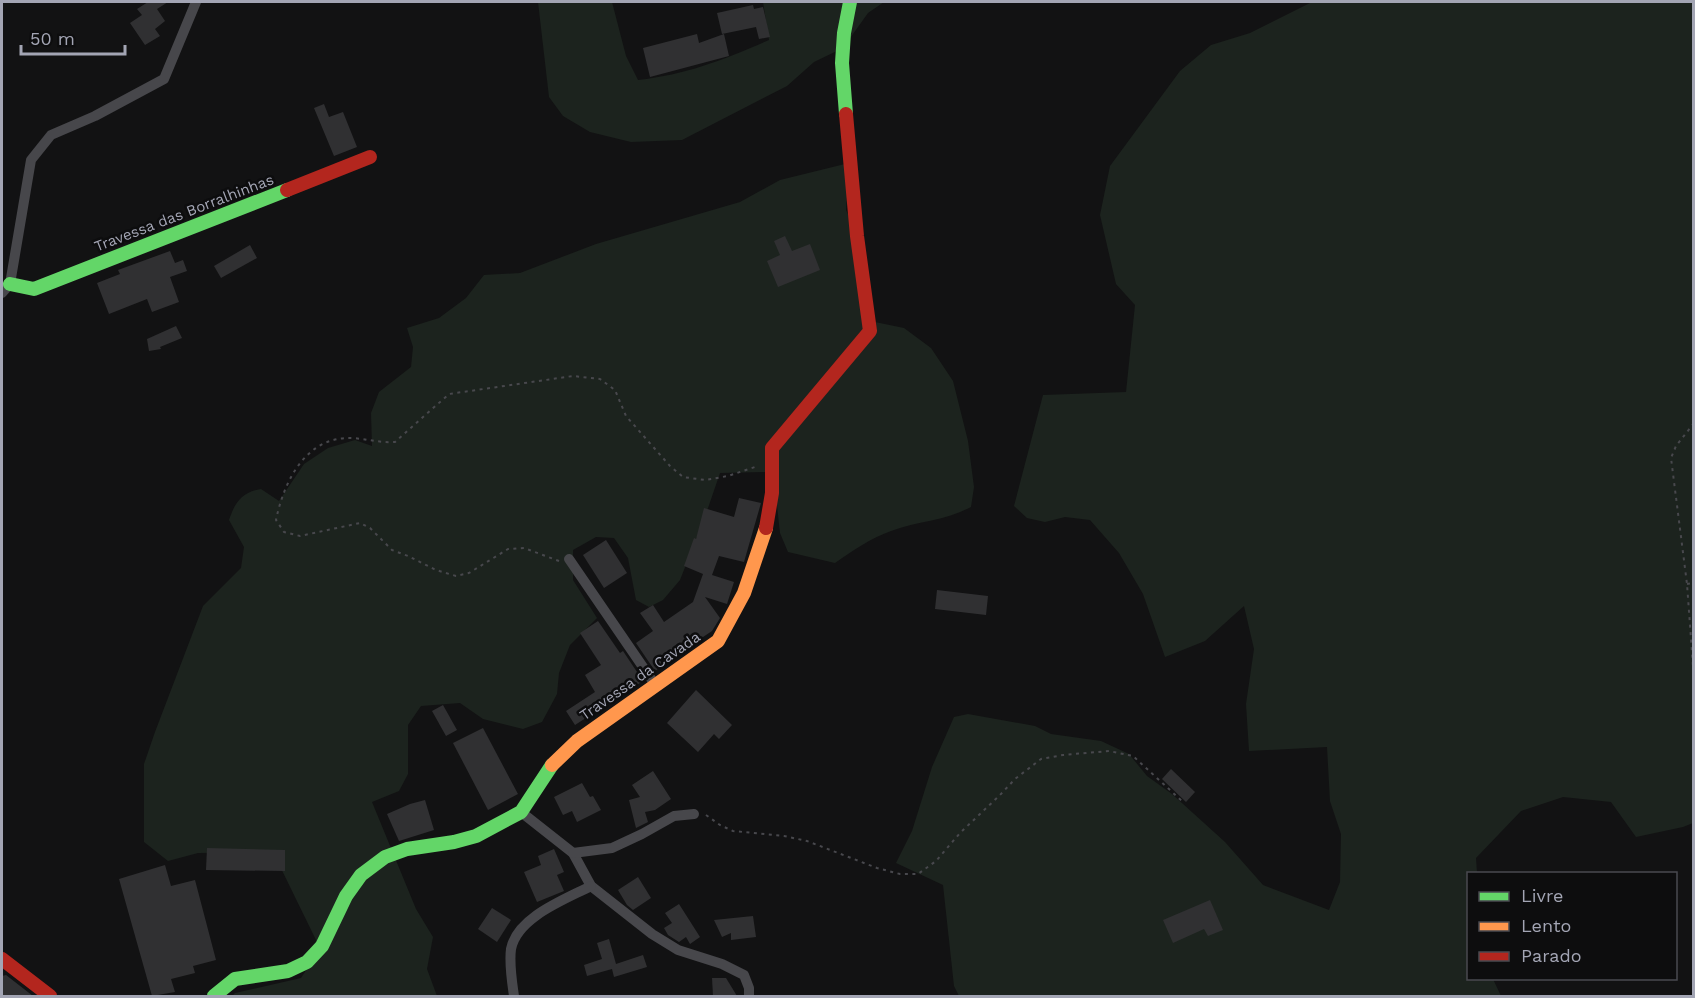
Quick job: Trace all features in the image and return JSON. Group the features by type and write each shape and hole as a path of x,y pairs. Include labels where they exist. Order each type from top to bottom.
{"street":[{"path":"6,289 31,160 51,135 94,116 164,79 196,2"},
{"path":"770,466 772,448 870,331 857,236 842,63 844,33 850,2"},
{"name":"Travessa das Borralhinhas","path":"6,289 34,290 370,158"},
{"name":"Travessa da Cavada","path":"521,812 550,766 577,741 718,641 730,625 760,549 772,501 773,485 770,466"},
{"path":"569,559 656,686"},
{"path":"214,996 234,979 288,971 307,962 322,946 346,896 361,875 385,857 407,849 454,842 476,836 521,812 573,853 591,886 652,934 678,950 722,964 744,975 749,996"},
{"path":"573,853 612,848 674,816 694,814"},
{"path":"514,996 512,949 516,938 537,913 591,886"},
{"path":"2,959 50,996"}],"path":[{"path":"569,559 556,561 524,548 508,549 469,573 456,576 436,570 392,550 370,528 360,523 300,536 284,532 276,520 279,505 297,464 312,449 331,441 351,438 394,442 449,394 573,376 600,379 615,390 626,416 670,466 683,477 705,480 728,476 753,467 770,466"},
{"path":"1694,423 1676,446 1671,458 1687,584 1694,680"},
{"path":"1687,584 1694,583"},
{"path":"694,814 706,815 733,831 784,836 807,841 877,868 900,874 918,874 936,861 960,833 1015,779 1041,759 1109,751 1133,756 1183,802"}],"shaded area":[{"path":"538,2 612,2 626,56 638,80 705,65 769,40 763,2 884,2 868,13 843,48 814,62 787,86 682,140 631,142 590,132 563,116 549,97"},
{"path":"1312,2 1693,2 1693,823 1636,837 1611,802 1563,797 1521,811 1476,858 1477,872 1467,872 1467,980 1493,980 1501,996 959,996 954,986 943,885 896,863 912,831 932,767 954,717 968,714 1035,726 1051,734 1101,741 1129,754 1147,776 1172,794 1225,842 1263,885 1329,910 1340,882 1341,834 1330,801 1327,747 1249,751 1246,704 1254,649 1244,606 1205,641 1165,657 1143,594 1119,553 1090,520 1065,517 1045,522 1027,518 1014,506 1043,395 1126,392 1135,305 1116,284 1100,215 1110,166 1180,71 1211,45 1250,33"},
{"path":"849,163 846,210 856,232 875,322 904,328 931,348 953,381 968,441 974,487 971,507 961,512 884,534 835,563 788,552 780,533 774,478 765,472 720,473 680,580 663,600 649,607 636,600 628,558 614,538 596,537 573,550 573,580 597,618 570,645 559,673 557,694 542,722 523,729 483,719 460,703 421,706 408,725 408,774 399,791 372,802 416,909 433,937 427,969 437,996 232,996 235,993 301,978 312,961 316,940 273,852 198,853 168,861 144,842 144,764 203,606 241,568 244,547 229,520 237,503 244,495 261,489 279,501 304,464 328,448 355,440 372,446 371,413 379,392 411,367 413,347 407,328 439,318 466,298 484,275 520,273 596,244 740,202 780,180"}],"building":[{"path":"148,2 168,2 157,9 165,21 155,29 160,36 145,45 130,23 142,15 137,9"},
{"path":"753,5 754,9 763,7 770,37 759,39 756,27 722,34 717,13"},
{"path":"697,34 699,43 724,34 729,56 650,77 643,48"},
{"path":"324,104 329,117 343,112 357,147 334,156 314,108"},
{"path":"785,236 792,251 810,244 820,270 778,287 767,261 780,255 774,241"},
{"path":"250,245 257,258 221,278 214,266"},
{"path":"170,251 175,263 183,260 187,271 170,277 179,302 152,312 147,299 109,314 97,283 120,274 118,270"},
{"path":"176,326 182,338 160,347 161,349 149,351 147,339"},
{"path":"739,498 761,503 744,562 719,556 712,575 734,582 727,604 705,597 720,618 712,631 682,651 678,646 659,659 663,665 655,671 636,643 653,631 640,613 653,605 664,622 693,602 703,574 684,566 694,538 696,539 704,508 734,517"},
{"path":"606,540 627,573 604,588 583,555"},
{"path":"937,590 988,596 986,615 935,609"},
{"path":"598,621 620,653 623,651 643,681 575,725 566,711 595,692 585,675 601,665 580,633"},
{"path":"696,690 732,725 719,739 714,734 698,752 667,723"},
{"path":"443,705 457,730 446,736 432,711"},
{"path":"483,728 518,794 488,810 453,743"},
{"path":"1171,769 1195,792 1186,802 1162,779"},
{"path":"653,771 671,799 655,810 645,812 648,822 636,828 629,800 640,797 632,785"},
{"path":"582,783 601,810 577,822 572,811 563,815 554,797"},
{"path":"425,800 434,830 399,841 387,814"},
{"path":"207,848 285,850 285,871 206,870"},
{"path":"554,849 564,872 557,875 564,891 537,902 524,872 541,865 538,856"},
{"path":"165,865 171,886 195,880 216,960 193,966 195,973 171,979 175,992 152,996 119,879"},
{"path":"638,877 651,898 633,910 618,890"},
{"path":"1210,900 1223,930 1208,936 1204,929 1173,943 1163,920"},
{"path":"679,904 700,937 690,944 686,937 679,942 668,935 664,928 672,923 665,913"},
{"path":"492,908 511,920 497,942 478,929"},
{"path":"753,916 756,937 731,940 731,933 722,937 714,920"},
{"path":"609,939 616,964 643,955 647,967 614,977 612,969 587,976 584,965 602,959 597,943"},
{"path":"6,975 33,996 2,996 2,976"},
{"path":"712,978 726,978 737,996 713,996"}],"traffic: fast":[{"path":"846,114 842,63 844,33 850,2"},
{"path":"10,284 34,289 287,190"},
{"path":"214,996 235,979 288,971 307,962 322,946 346,896 361,875 385,857 407,849 454,842 476,836 521,812 552,765"}],"traffic: slow":[{"path":"552,765 577,741 718,641 744,593 766,528"}],"traffic: jam":[{"path":"766,528 772,493 772,448 870,331 857,236 846,114"},
{"path":"287,190 370,157"},
{"path":"2,959 50,996"}]}
